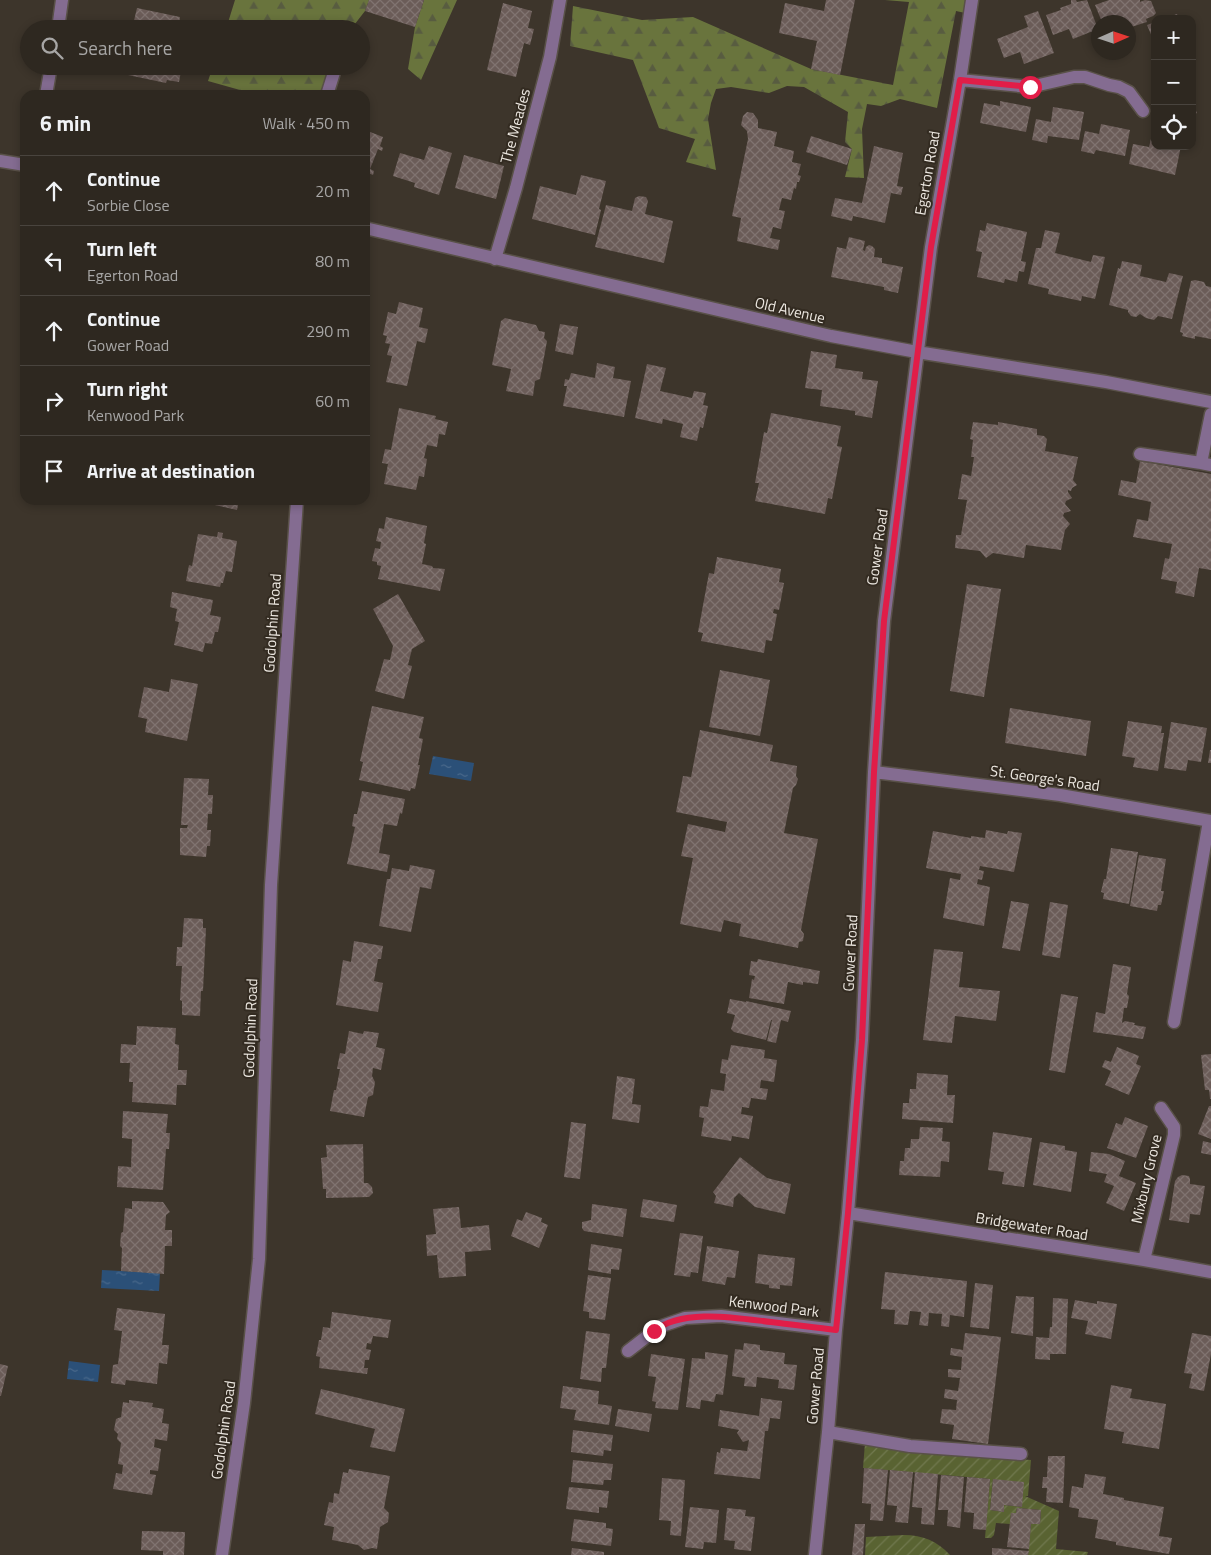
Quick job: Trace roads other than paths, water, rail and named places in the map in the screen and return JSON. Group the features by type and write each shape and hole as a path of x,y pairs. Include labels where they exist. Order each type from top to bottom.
{"street":[{"path":"59,20 62,0"},
{"name":"The Meades","path":"495,259 516,188 550,57 560,0"},
{"name":"Egerton Road","path":"917,352 931,247 972,0"},
{"path":"47,90 49,75"},
{"path":"329,90 333,75"},
{"path":"960,80 1030,87 1074,77 1086,77 1129,92 1143,111"},
{"path":"0,161 20,164"},
{"name":"Old Avenue","path":"370,229 831,336 917,352 1106,382 1211,402"},
{"name":"Gower Road","path":"815,1555 848,1213 862,1040 874,772 884,621 917,352"},
{"path":"1140,454 1206,464 1211,414"},
{"name":"Godolphin Road","path":"222,1555 244,1403 259,1259 271,884 297,505"},
{"name":"St. George's Road","path":"874,772 1060,795 1210,821"},
{"path":"1174,1022 1210,821"},
{"name":"Mixbury Grove","path":"1144,1260 1174,1135 1174,1127 1161,1108"},
{"name":"Bridgewater Road","path":"848,1213 1211,1272"},
{"name":"Kenwood Park","path":"628,1351 659,1327 685,1318 721,1316 836,1330"},
{"path":"828,1432 910,1446 1021,1454"}],"water":[{"path":"433,756 474,763 471,781 429,774"},
{"path":"102,1270 160,1273 159,1291 101,1288"},
{"path":"69,1361 100,1365 98,1382 67,1379"}]}
